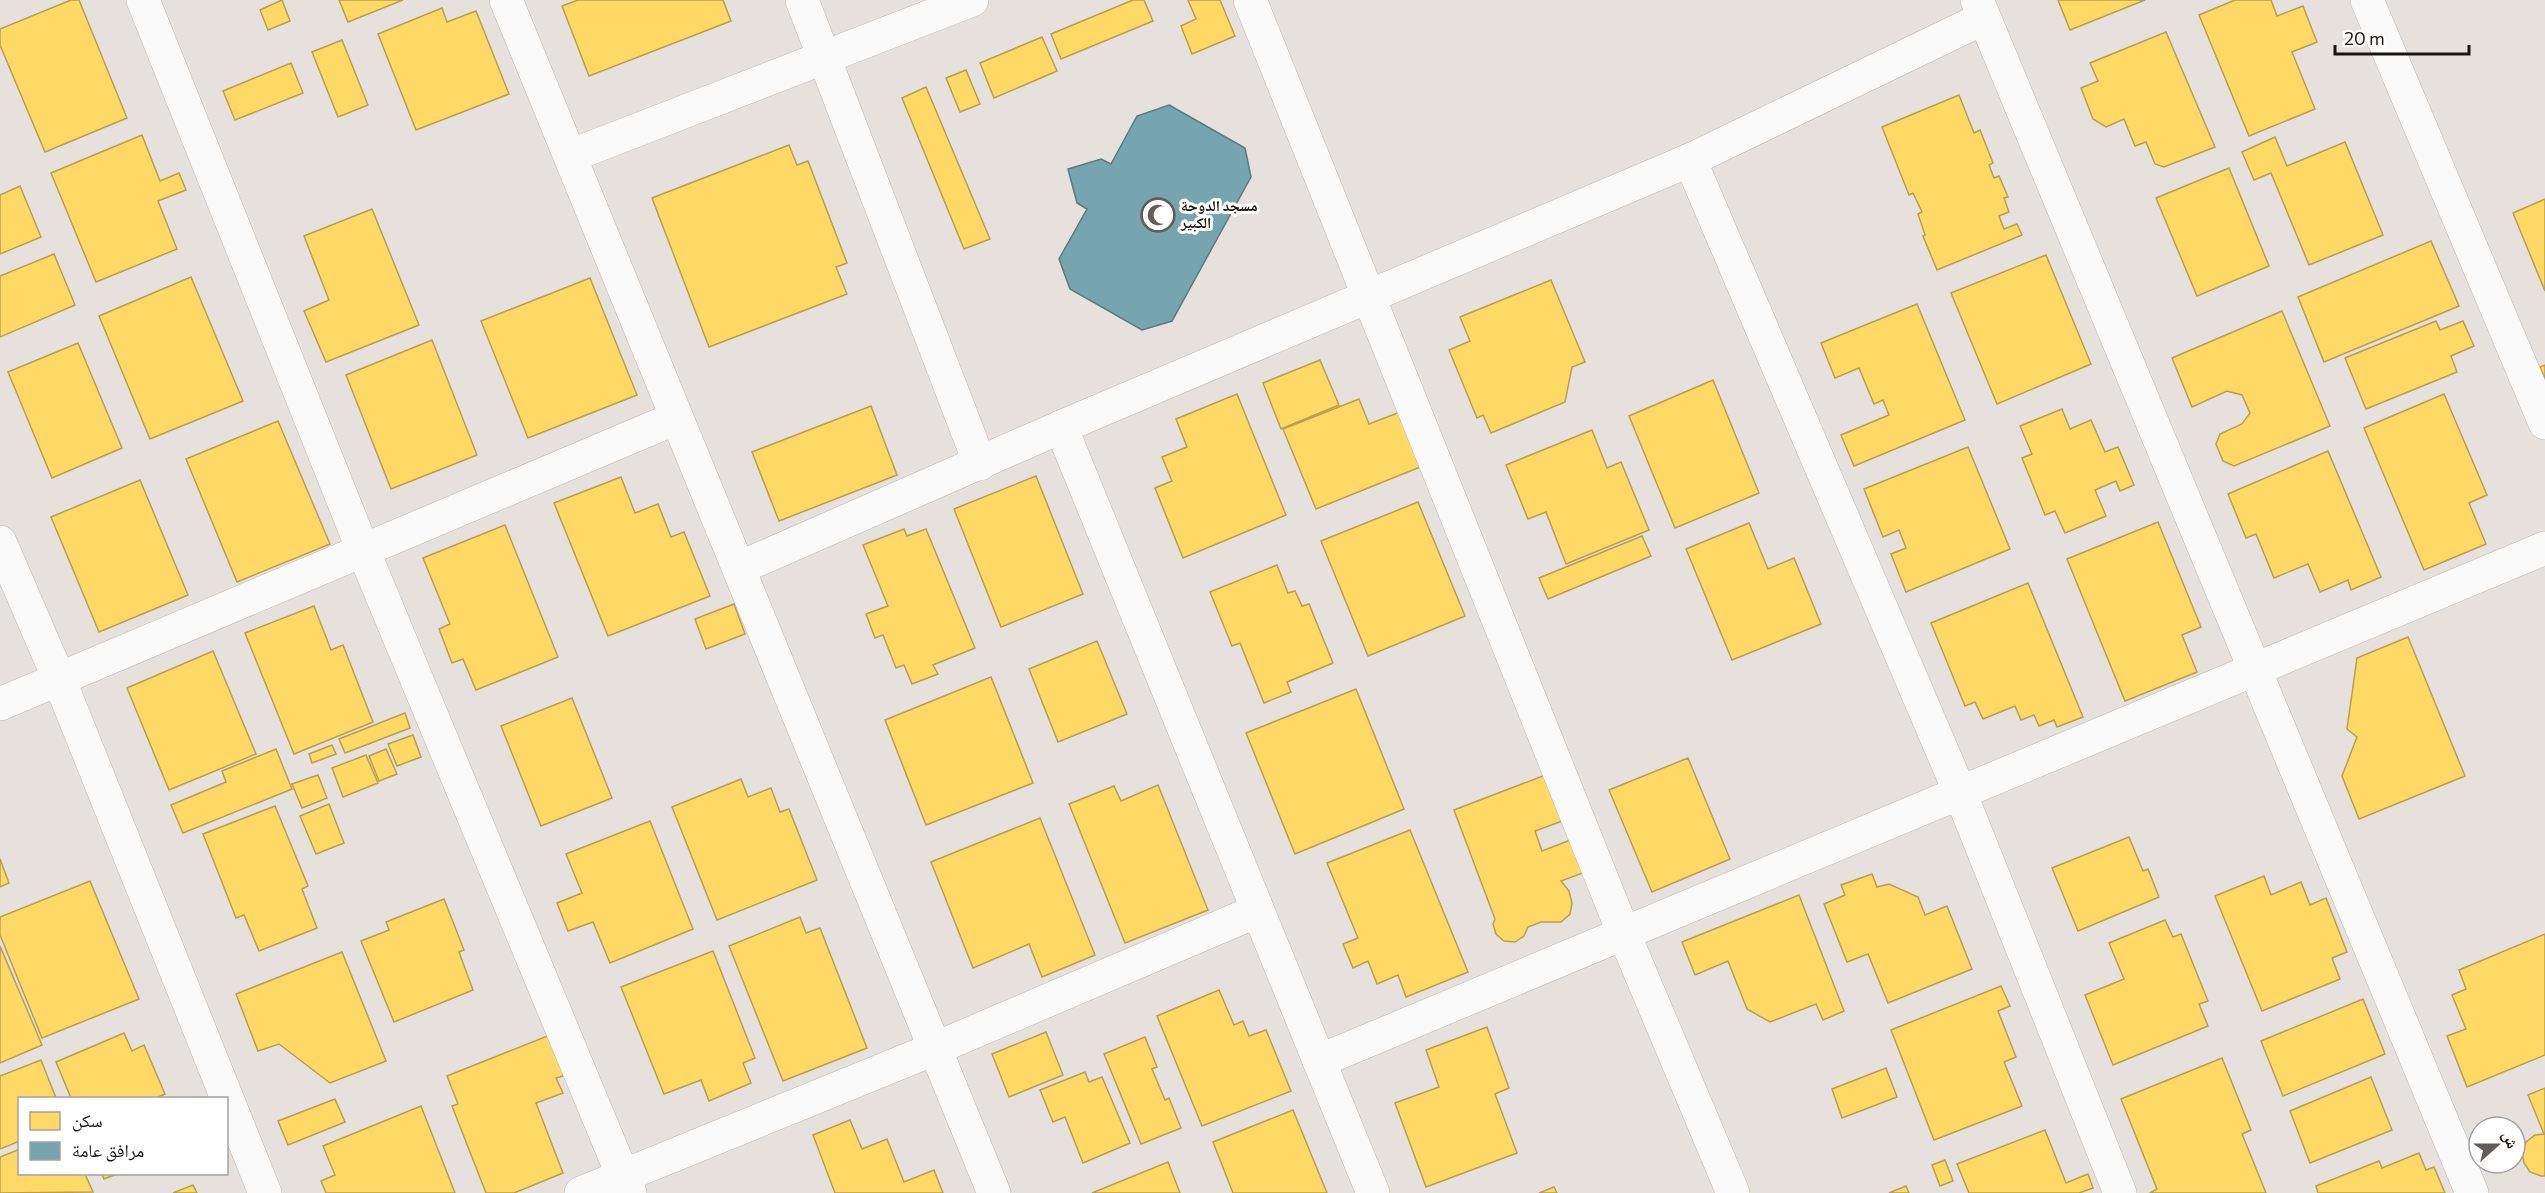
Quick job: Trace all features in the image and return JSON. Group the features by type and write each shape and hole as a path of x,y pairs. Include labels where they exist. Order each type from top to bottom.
{"street":[{"path":"143,0 363,550 626,1185"},
{"path":"506,0 994,1193"},
{"path":"802,0 980,464"},
{"path":"570,156 826,59 972,0"},
{"path":"1250,0 1624,934 1733,1193"},
{"path":"2367,0 2545,423"},
{"path":"739,568 1061,427 1690,160 1980,9 2472,1193"},
{"path":"1690,160 1961,795 2120,1193"},
{"path":"0,704 676,418"},
{"path":"1061,427 1373,1193"},
{"path":"0,542 59,679 227,1097"},
{"path":"1319,1061 1961,795 2545,549"},
{"path":"581,1193 626,1185 934,1049 1257,911"},
{"path":"228,1101 265,1193"}],"building: سكن":[{"path":"71,0 79,0 127,118 45,152 0,45 0,29"},
{"path":"282,0 290,21 268,30 260,10"},
{"path":"339,0 403,0 348,22"},
{"path":"578,0 723,0 731,21 589,76 562,6"},
{"path":"1133,0 1144,0 1153,21 1061,59 1051,34"},
{"path":"1188,0 1220,0 1235,36 1192,54 1181,26 1196,19"},
{"path":"2058,0 2145,0 2070,30"},
{"path":"2235,0 2271,0 2277,16 2303,6 2317,42 2292,52 2315,109 2249,136 2199,15"},
{"path":"442,8 447,22 476,11 509,94 416,130 378,34"},
{"path":"2166,32 2215,147 2164,167 2155,164 2146,142 2135,146 2124,119 2106,127 2093,119 2081,88 2098,81 2090,63"},
{"path":"1042,37 1057,71 994,98 980,63"},
{"path":"342,40 368,105 338,117 312,52"},
{"path":"291,63 303,93 235,120 223,91"},
{"path":"966,70 980,104 960,112 946,78"},
{"path":"926,87 990,239 964,249 902,98"},
{"path":"1959,95 1974,133 1980,130 1993,163 1989,165 1994,178 1999,176 2008,197 2004,198 2009,212 1999,216 2004,229 2017,224 2022,235 1937,270 1923,236 1925,235 1918,214 1922,212 1913,193 1909,195 1882,127"},
{"path":"142,135 160,181 179,173 186,190 158,201 177,249 96,282 51,173"},
{"path":"2275,137 2287,166 2345,142 2383,235 2309,265 2271,173 2254,180 2242,152"},
{"path":"789,145 797,165 808,161 847,263 836,267 847,294 709,347 652,198"},
{"path":"2229,168 2269,266 2197,296 2156,198"},
{"path":"20,186 41,237 0,254 0,195"},
{"path":"2545,199 2545,291 2513,213"},
{"path":"372,209 419,325 326,362 304,311 329,300 304,236"},
{"path":"2431,241 2459,306 2324,362 2298,297"},
{"path":"54,254 75,305 0,337 0,276"},
{"path":"2046,255 2091,364 1997,404 1951,293"},
{"path":"191,277 243,401 150,439 99,316"},
{"path":"590,278 637,395 528,438 481,321"},
{"path":"1551,280 1585,362 1572,367 1565,402 1491,433 1483,415 1477,418 1449,350 1470,341 1460,317"},
{"path":"1917,304 1965,420 1854,466 1841,435 1889,415 1883,400 1874,404 1859,368 1835,378 1821,343"},
{"path":"2282,311 2330,426 2234,466 2223,461 2216,444 2220,434 2242,424 2250,413 2242,395 2227,391 2192,407 2172,358"},
{"path":"2436,321 2440,330 2463,321 2474,346 2451,356 2457,372 2366,409 2345,358"},
{"path":"432,340 477,455 391,489 346,375"},
{"path":"78,343 122,448 52,478 8,372"},
{"path":"1320,360 1339,405 1281,429 1263,383"},
{"path":"2545,365 2545,379 2540,367"},
{"path":"1713,380 1759,493 1675,528 1629,416"},
{"path":"1237,394 1286,515 1183,558 1155,488 1172,481 1162,457 1187,447 1176,419"},
{"path":"2444,394 2487,495 2469,503 2486,544 2424,570 2364,428"},
{"path":"1359,399 1369,424 1408,409 1430,463 1316,509 1283,429"},
{"path":"871,406 897,475 779,521 752,452"},
{"path":"2062,409 2070,429 2091,420 2105,452 2118,447 2134,485 2120,491 2116,481 2095,490 2106,516 2065,533 2055,511 2045,515 2022,458 2032,454 2020,426"},
{"path":"278,421 330,544 237,582 186,459"},
{"path":"1592,430 1607,468 1621,462 1649,530 1566,564 1546,512 1528,519 1506,465"},
{"path":"1968,447 2010,549 1906,592 1891,554 1906,548 1899,530 1883,537 1864,489"},
{"path":"2328,451 2381,577 2351,590 2348,580 2320,592 2308,564 2274,578 2256,534 2246,538 2228,494"},
{"path":"1036,476 1083,594 1001,627 954,509"},
{"path":"621,477 635,513 658,504 671,537 684,532 710,596 608,636 554,503"},
{"path":"140,480 188,595 99,632 51,517"},
{"path":"1418,502 1465,616 1368,656 1321,541"},
{"path":"2158,522 2201,627 2182,635 2197,672 2125,701 2067,559"},
{"path":"1749,523 1768,569 1794,558 1821,624 1732,660 1686,549"},
{"path":"505,525 558,657 476,690 463,659 452,663 439,629 450,624 423,558"},
{"path":"904,529 907,536 926,529 975,648 933,665 938,674 912,684 904,665 896,668 883,635 875,638 866,614 888,606 863,545"},
{"path":"1642,536 1651,556 1548,599 1539,578"},
{"path":"1277,565 1288,593 1295,591 1302,606 1309,604 1333,663 1287,682 1291,692 1264,703 1240,643 1232,646 1210,592"},
{"path":"2028,583 2083,717 2057,727 2054,720 2039,726 2034,715 2021,720 2015,706 1983,719 1975,702 1965,706 1931,623"},
{"path":"734,604 745,634 706,649 695,619"},
{"path":"314,606 331,650 343,645 373,722 294,754 245,633"},
{"path":"2408,637 2465,776 2359,819 2342,776 2357,737 2347,729 2357,658"},
{"path":"1097,641 1127,714 1058,742 1029,669"},
{"path":"213,651 256,754 169,790 127,688"},
{"path":"991,677 1033,783 926,825 885,720"},
{"path":"1356,689 1404,809 1295,854 1246,733"},
{"path":"572,698 612,798 541,826 501,726"},
{"path":"405,713 410,728 345,753 339,739"},
{"path":"413,735 421,757 397,766 388,744"},
{"path":"332,745 336,754 312,763 309,754"},
{"path":"276,749 292,789 183,833 171,805 226,782 222,771"},
{"path":"386,749 397,774 379,781 369,756"},
{"path":"366,755 378,783 343,797 332,768"},
{"path":"1688,758 1730,859 1652,892 1609,790"},
{"path":"1548,774 1565,820 1535,831 1542,851 1573,839 1585,872 1561,881 1569,891 1572,903 1570,914 1561,922 1541,922 1528,927 1524,936 1515,942 1504,941 1496,934 1493,924 1495,919 1454,810"},
{"path":"318,775 327,798 302,808 292,784"},
{"path":"741,779 748,797 771,788 780,812 789,809 817,880 717,920 672,807"},
{"path":"1158,785 1208,910 1125,943 1069,804 1114,786 1121,801"},
{"path":"329,804 344,843 316,854 300,816"},
{"path":"275,806 308,886 302,889 317,928 259,951 244,915 236,918 203,834"},
{"path":"1040,818 1095,955 1042,977 1029,944 973,968 931,862"},
{"path":"650,821 693,929 610,963 593,922 568,931 557,903 582,893 566,854"},
{"path":"1410,830 1468,972 1406,997 1398,975 1377,984 1368,961 1353,968 1343,944 1358,938 1327,863"},
{"path":"2129,837 2143,871 2148,869 2159,897 2078,931 2052,868"},
{"path":"0,859 9,883 0,887"},
{"path":"1872,874 1877,887 1889,884 1918,897 1925,915 1947,906 1972,969 1888,1003 1868,954 1847,962 1824,904 1845,895 1841,885"},
{"path":"2264,876 2271,895 2301,882 2310,905 2326,898 2347,952 2332,958 2340,979 2262,1011 2215,896"},
{"path":"90,881 139,999 42,1038 0,935 0,917"},
{"path":"1799,895 1844,1011 1823,1020 1816,1004 1770,1022 1747,1009 1728,961 1695,975 1682,942"},
{"path":"444,899 464,950 459,952 473,990 394,1022 361,941 389,930 386,922"},
{"path":"800,917 806,933 820,928 867,1048 783,1081 729,946"},
{"path":"2165,920 2173,937 2181,934 2208,1001 2199,1004 2208,1026 2113,1065 2085,995 2124,979 2109,943"},
{"path":"2545,934 2545,1055 2467,1087 2447,1036 2466,1029 2452,995 2466,989 2459,970"},
{"path":"0,946 42,1045 0,1063"},
{"path":"713,951 755,1058 743,1063 751,1083 709,1101 701,1080 664,1094 621,987"},
{"path":"342,952 386,1061 330,1083 279,1044 258,1051 236,994"},
{"path":"2001,986 2010,1006 1998,1011 2016,1057 2004,1062 2022,1106 1934,1140 1891,1030"},
{"path":"1219,990 1234,1025 1243,1021 1249,1036 1266,1030 1291,1091 1202,1126 1157,1016"},
{"path":"2363,999 2385,1054 2283,1096 2261,1041"},
{"path":"1487,1027 1509,1088 1495,1094 1517,1153 1426,1187 1395,1103 1439,1087 1426,1050"},
{"path":"1046,1032 1063,1075 1009,1097 992,1054"},
{"path":"124,1033 132,1051 144,1045 165,1094 158,1097 71,1097 56,1062"},
{"path":"550,1035 566,1075 556,1078 563,1093 536,1103 563,1173 514,1193 486,1193 452,1106 458,1104 447,1076"},
{"path":"1145,1037 1157,1067 1152,1069 1165,1100 1169,1098 1181,1128 1141,1144 1104,1054"},
{"path":"2222,1058 2251,1130 2242,1134 2266,1193 2150,1193 2157,1189 2121,1099"},
{"path":"41,1060 56,1097 18,1097 18,1142 0,1149 0,1076"},
{"path":"1886,1068 1897,1097 1842,1118 1832,1089"},
{"path":"1085,1072 1089,1082 1102,1077 1130,1143 1083,1163 1065,1117 1053,1122 1040,1090"},
{"path":"2371,1077 2392,1130 2310,1163 2290,1111"},
{"path":"2545,1088 2545,1176 2530,1172 2527,1168 2527,1141 2535,1135 2544,1134 2528,1095"},
{"path":"335,1099 345,1122 288,1145 278,1121"},
{"path":"421,1106 455,1193 326,1193 321,1181 335,1175 323,1146"},
{"path":"1293,1110 1327,1193 1233,1193 1213,1142"},
{"path":"850,1120 862,1149 887,1139 904,1182 934,1170 943,1193 835,1193 813,1135"},
{"path":"2045,1130 2066,1183 2088,1174 2093,1188 2079,1193 1969,1193 1957,1164"},
{"path":"18,1150 18,1175 85,1175 93,1192 0,1193 0,1157"},
{"path":"2419,1153 2426,1170 2434,1167 2445,1193 2318,1193 2316,1186 2379,1161 2382,1168"},
{"path":"1945,1160 1953,1181 1940,1186 1932,1165"},
{"path":"1168,1162 1180,1193 1092,1193"},
{"path":"102,1175 114,1175 104,1179"},
{"path":"193,1185 197,1193 173,1193"},
{"path":"1906,1186 1909,1193 1889,1193"},
{"path":"1554,1187 1557,1193 1539,1193"}],"building: مرافق عامة":[{"path":"1169,105 1245,148 1251,177 1172,321 1142,330 1070,289 1059,259 1087,209 1077,203 1068,169 1101,159 1111,164 1137,116"}],"place":[{"name":"مسجد الدوحة الكبير","path":"1158,215"}]}
